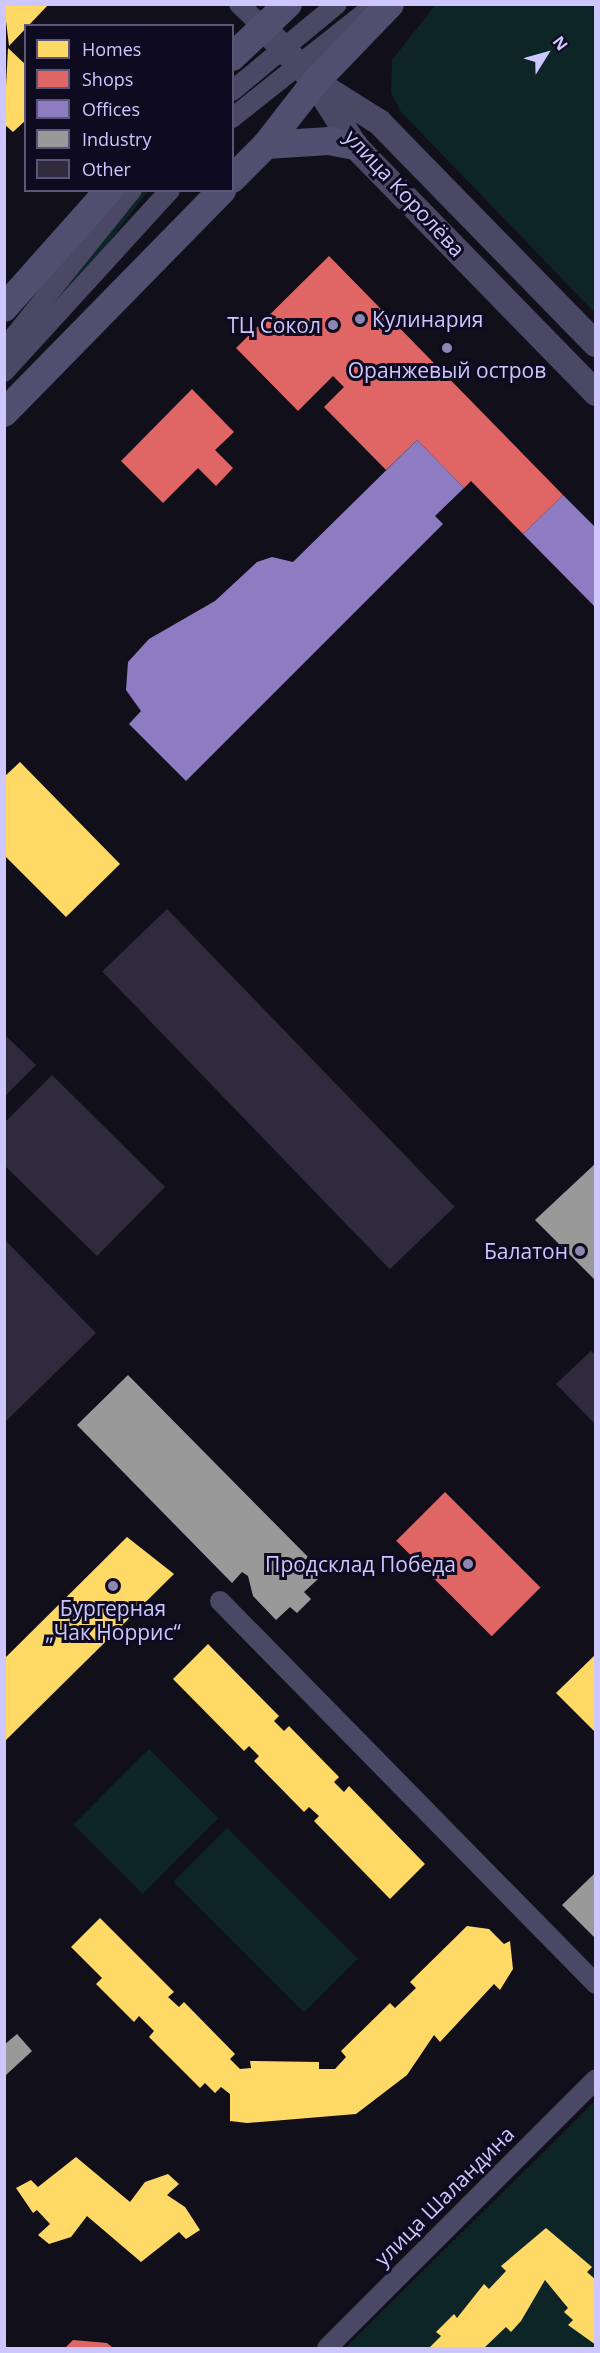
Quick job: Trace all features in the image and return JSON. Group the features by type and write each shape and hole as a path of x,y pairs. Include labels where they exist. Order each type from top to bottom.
{"main road":[{"path":"234,54 260,16 288,4"},
{"path":"234,177 266,145 299,65 390,4"},
{"path":"266,145 329,141 355,146"},
{"path":"4,308 107,192"},
{"path":"4,413 220,192"}],"street":[{"path":"238,4 260,16 299,65"},
{"path":"234,90 299,65 337,4"},
{"path":"234,116 376,4"},
{"name":"улица Королёва","path":"299,65 355,146 596,393"},
{"name":"улица Королёва","path":"299,65 378,122 596,344"},
{"path":"4,349 130,192"},
{"path":"4,372 168,192"},
{"path":"220,1601 596,1984"},
{"name":"улица Шаландина","path":"327,2349 596,2079"}],"green space":[{"path":"436,4 595,5 595,313 401,112 391,93 392,60"},
{"path":"141,192 147,192 84,275 5,352"},
{"path":"149,1749 218,1818 143,1894 73,1825"},
{"path":"227,1828 358,1959 304,2013 173,1882"},
{"path":"595,2101 595,2348 345,2348"}],"building: Homes":[{"path":"4,4 49,4 30,24 24,24 24,30 9,46"},
{"path":"8,48 24,63 24,122 13,132 4,124"},
{"path":"20,762 120,864 66,917 4,855 4,777"},
{"path":"127,1537 174,1574 5,1741 5,1658"},
{"path":"208,1644 279,1716 274,1721 284,1731 289,1726 339,1777 334,1782 344,1792 349,1786 425,1864 390,1899 314,1821 319,1816 309,1807 304,1812 254,1761 259,1756 249,1746 244,1751 173,1679"},
{"path":"596,1654 596,1733 556,1693"},
{"path":"100,1918 174,1992 168,1997 179,2007 184,2002 235,2054 230,2059 240,2069 251,2068 250,2061 319,2062 319,2069 335,2069 346,2057 341,2051 390,2003 395,2008 416,1988 410,1982 467,1926 489,1929 504,1944 510,1941 513,1969 500,1990 494,1984 440,2042 434,2035 407,2075 356,2114 247,2123 230,2121 230,2094 221,2087 215,2093 205,2083 200,2088 149,2037 154,2031 139,2016 134,2022 96,1984 102,1978 71,1947"},
{"path":"76,2157 130,2202 145,2182 168,2174 179,2184 167,2195 185,2207 200,2230 186,2239 179,2232 141,2262 87,2216 71,2237 49,2244 38,2235 50,2224 37,2210 33,2213 16,2188 31,2180 38,2187"},
{"path":"546,2228 592,2267 587,2272 596,2280 596,2345 568,2325 573,2320 564,2312 568,2308 545,2280 521,2321 511,2332 506,2327 484,2348 429,2348 441,2336 436,2332 454,2314 457,2318 484,2284 489,2289 506,2271 501,2266"}],"building: Shops":[{"path":"329,256 563,495 523,534 471,481 464,488 417,440 386,470 324,407 344,387 333,376 298,411 236,348"},
{"path":"192,389 234,432 215,450 233,468 216,486 198,468 163,503 121,461"},
{"name":"Продсклад Победа","path":"445,1492 540,1587 492,1636 396,1541"},
{"path":"73,2340 107,2343 113,2348 65,2348"}],"building: Offices":[{"path":"417,440 464,488 435,516 443,524 186,781 129,724 141,711 126,690 128,662 149,639 215,601 257,562 272,557 293,562"},
{"path":"563,495 596,528 596,608 523,534"}],"building: Industry":[{"name":"Балатон","path":"596,1163 596,1281 535,1220"},
{"path":"128,1375 308,1557 302,1563 318,1579 304,1592 311,1599 297,1613 290,1607 276,1620 253,1596 248,1576 242,1572 232,1583 77,1425"},
{"path":"596,1872 596,1939 562,1905"},
{"path":"17,2034 32,2051 6,2075 4,2045"}],"building: Other":[{"path":"167,909 455,1207 390,1269 102,972"},
{"path":"4,1034 36,1065 4,1097"},
{"path":"52,1075 165,1187 97,1256 4,1165 4,1123"},
{"path":"4,1239 96,1333 4,1423"},
{"path":"591,1351 596,1356 596,1425 556,1384"}],"place":[{"name":"Кулинария","path":"360,319"},
{"name":"ТЦ Сокол","path":"333,325"},
{"name":"Оранжевый остров","path":"447,348"},
{"name":"Балатон","path":"580,1251"},
{"name":"Продсклад Победа","path":"468,1564"},
{"name":"Бургерная „Чак Норрис“","path":"113,1586"}]}
